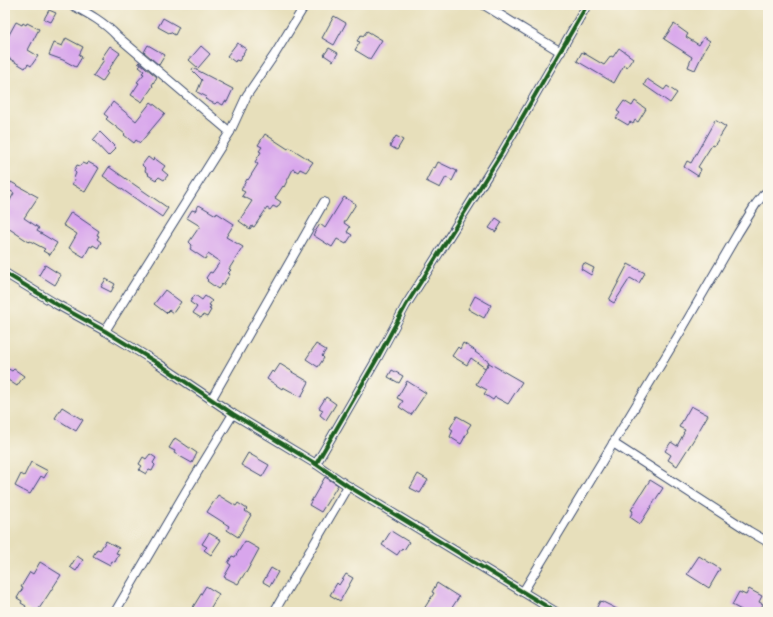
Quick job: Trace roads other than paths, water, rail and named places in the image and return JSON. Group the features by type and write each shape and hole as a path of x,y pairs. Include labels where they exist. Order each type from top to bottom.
{"street":[{"path":"72,5 107,26 230,132"},
{"path":"105,331 230,132 247,95 275,54 305,5"},
{"path":"484,5 561,52"},
{"path":"316,464 378,357 406,305 501,154 587,5"},
{"path":"523,592 678,336 738,233 756,204 768,191"},
{"path":"211,400 324,202"},
{"path":"5,273 159,364 211,400 316,464 348,486 556,612"},
{"path":"115,612 233,414"},
{"path":"613,443 768,542"},
{"path":"274,612 348,486"}]}
